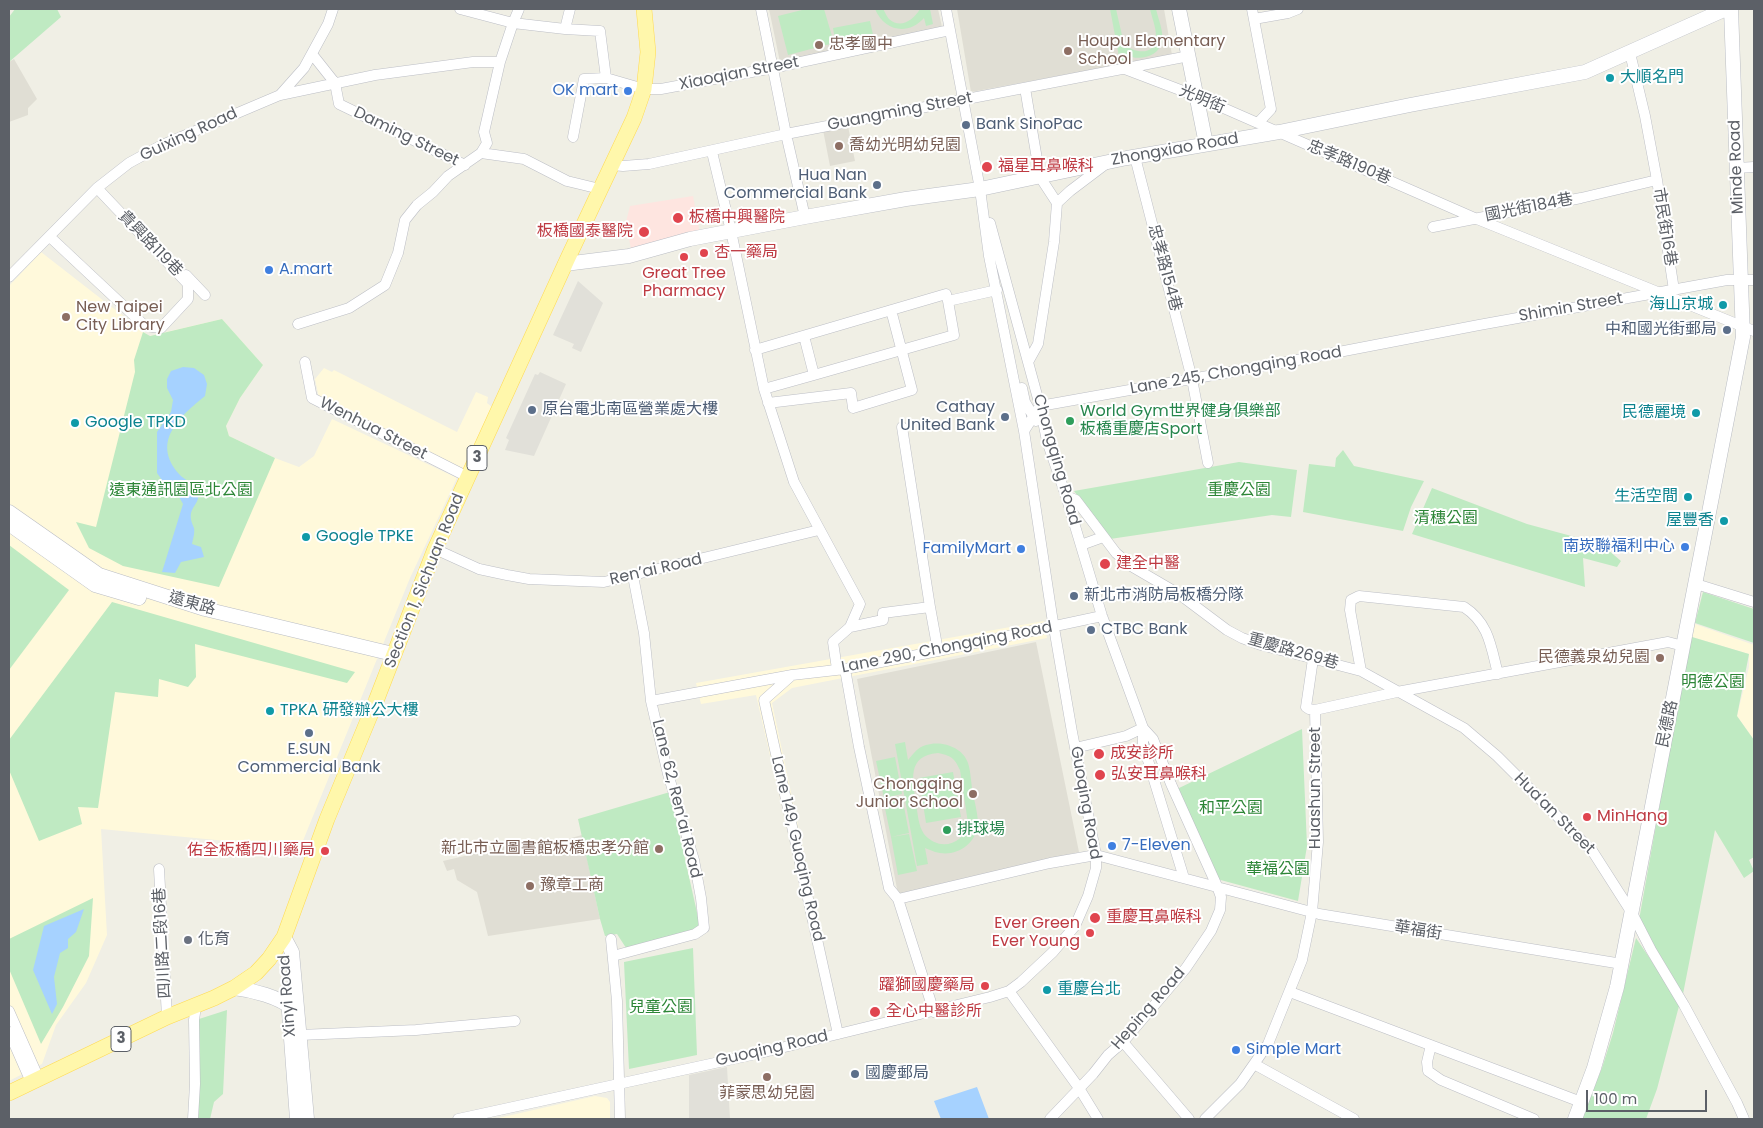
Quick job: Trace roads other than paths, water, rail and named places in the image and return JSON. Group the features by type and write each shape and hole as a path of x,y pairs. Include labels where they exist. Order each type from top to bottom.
{"main road":[{"name":"Section 1, Sichuan Road","path":"234,988 256,973 269,959 284,937 327,819 435,549 600,188 634,118 644,89 648,52 644,9"},
{"name":"3","path":"9,1093 167,1017 234,988"}],"street":[{"name":"Guixing Road","path":"9,278 97,188 129,163 158,147 280,95 304,68 328,24 333,9"},
{"path":"460,9 513,24 600,31 606,78 584,78 573,137"},
{"path":"298,324 349,308 385,284 398,253 405,220 417,205 448,176 481,153 487,144 484,132 500,62 519,9"},
{"path":"565,29 570,9"},
{"path":"762,9 786,134 805,217"},
{"name":"Chongqing Road","path":"946,9 980,189 989,256 1008,353"},
{"path":"1180,9 1206,144"},
{"path":"1252,9 1271,109 1258,123"},
{"path":"1254,20 1298,9"},
{"name":"Minde Road","path":"1731,9 1737,168 1747,280 1748,328"},
{"name":"Zhongxiao Road","path":"565,264 629,256 690,239 906,199 980,189 1108,162 1279,132 1585,72 1630,53 1719,10"},
{"name":"Xiaoqian Street","path":"606,78 644,89 661,89 774,68 950,30"},
{"path":"1630,53 1645,116 1657,180"},
{"path":"312,54 335,83"},
{"name":"Guangming Street","path":"612,165 648,164 712,152 786,134 1189,56"},
{"path":"280,95 375,75 473,62 500,62"},
{"name":"光明街","path":"1125,69 1196,96 1279,132"},
{"name":"Daming Street","path":"335,83 339,104 465,165"},
{"path":"1025,88 1040,176 1057,202 1054,242 1038,344 1028,362"},
{"name":"忠孝路190巷","path":"1279,132 1477,219 1748,328"},
{"path":"712,152 732,231 755,350 768,403 794,482 860,604 850,627 834,642 889,888 898,899 934,1012"},
{"name":"Daming Street","path":"481,153 524,159 567,181 600,188"},
{"name":"忠孝路154巷","path":"1135,157 1192,379 1208,463"},
{"path":"1057,202 1108,162"},
{"path":"1737,168 1754,167"},
{"name":"市民街16巷","path":"1581,198 1657,180 1674,290"},
{"name":"貴興路119巷","path":"50,237 145,326 161,328 188,299 188,284 97,188"},
{"name":"Chongqing Road","path":"980,189 1040,406 1047,441 1066,496 1102,616 1143,728 1143,744 1184,878"},
{"name":"國光街184巷","path":"1433,227 1581,198"},
{"path":"126,213 204,294"},
{"name":"Shimin Street","path":"1402,340 1727,280 1747,280"},
{"path":"948,301 997,290"},
{"path":"755,350 946,294 948,301 954,335 764,390"},
{"path":"768,403 851,393 854,408 912,390 891,310"},
{"name":"民德路","path":"1575,1119 1594,1068 1617,987 1743,337 1748,328"},
{"path":"804,336 814,375"},
{"name":"Lane 245, Chongqing Road","path":"1040,406 1402,340"},
{"path":"1008,353 1018,375 1025,402 1047,441"},
{"name":"Guoqing Road","path":"458,1119 934,1012 990,997 1009,991 1021,982 1054,952 1075,926 1088,896 1096,868 1096,855 1054,627 1024,432 1008,353"},
{"name":"Wenhua Street","path":"305,362 312,398 468,477"},
{"path":"1024,432 1040,406"},
{"path":"902,427 938,651"},
{"name":"重慶路269巷","path":"1066,496 1076,500 1116,553 1131,566 1179,594 1227,630 1261,645 1361,671"},
{"name":"遠東路","path":"9,512 99,575 205,609 392,658"},
{"name":"遠東路","path":"9,524 95,584 204,618 392,658"},
{"name":"Ren’ai Road","path":"435,549 479,569 529,579 604,582 819,530"},
{"path":"1081,546 1103,537"},
{"name":"Lane 62, Ren’ai Road","path":"613,956 694,934 704,928 694,860 668,774 651,701 644,633 633,576"},
{"path":"1696,584 1754,602"},
{"path":"1361,671 1350,610 1351,600 1359,596 1464,607 1474,614 1487,632 1498,674"},
{"path":"850,627 883,620 883,613 930,608"},
{"name":"Lane 290, Chongqing Road","path":"651,701 938,651 1102,616"},
{"name":"Huashun Street","path":"1205,1119 1240,1084 1268,1044 1302,960 1312,912 1318,842 1316,710 1397,692 1668,642 1683,646"},
{"path":"1314,659 1306,707 1316,710"},
{"name":"Hua'an Street","path":"1361,671 1464,728 1497,756 1594,852 1632,913 1651,950 1684,1005 1744,1119"},
{"path":"764,700 792,675"},
{"name":"Lane 149, Guoqing Road","path":"760,681 786,803 797,843 802,876 814,918 838,1034"},
{"path":"1076,748 1126,736 1143,728"},
{"name":"Chongqing Road","path":"1143,728 1153,739 1217,886"},
{"path":"898,899 1096,855 1217,886"},
{"name":"四川路二段16巷","path":"159,869 167,1017"},
{"name":"華福街","path":"1217,886 1312,912 1622,964"},
{"name":"Heping Road","path":"1050,1119 1108,1055 1123,1042 1186,968 1211,931 1222,903 1217,886"},
{"name":"Xinyi Road","path":"284,937 297,1119"},
{"name":"Xinyi Road","path":"284,937 292,952 307,1119"},
{"path":"611,939 617,1001 620,1119"},
{"path":"234,988 252,990 288,1005 299,1021"},
{"path":"1009,991 1079,1088 1098,1119"},
{"path":"1290,992 1581,1102"},
{"path":"193,1119 196,1084 194,1020 196,1006"},
{"path":"9,1011 35,1081"},
{"path":"300,1035 416,1030 514,1022"},
{"path":"9,1032 35,1081"},
{"path":"1123,1042 1189,1119"},
{"path":"1431,1045 1427,1062 1428,1071 1441,1080 1534,1119"},
{"path":"1254,1064 1354,1119"}],"water":[{"path":"183,367 194,368 204,375 207,384 205,396 178,421 168,441 168,451 171,462 179,474 197,489 197,501 191,513 194,530 192,544 201,547 204,557 181,562 175,573 162,572 183,504 178,495 169,490 157,473 157,432 171,412 173,400 167,388 167,379 171,371"},
{"path":"84,909 76,932 68,939 68,948 60,953 54,977 57,1004 52,1014 33,970 44,926"},
{"path":"977,1087 989,1119 941,1119 934,1101"}],"place":[{"name":"忠孝國中","path":"819,45"},
{"name":"Houpu Elementary School","path":"1068,51"},
{"name":"大順名門","path":"1610,78"},
{"name":"OK mart","path":"628,91"},
{"name":"Bank SinoPac","path":"966,125"},
{"name":"喬幼光明幼兒園","path":"839,146"},
{"name":"福星耳鼻喉科","path":"987,167"},
{"name":"Hua Nan Commercial Bank","path":"877,185"},
{"name":"板橋中興醫院","path":"678,218"},
{"name":"板橋國泰醫院","path":"644,232"},
{"name":"杏一藥局","path":"704,253"},
{"name":"Great Tree Pharmacy","path":"684,257"},
{"name":"A.mart","path":"269,270"},
{"name":"海山京城","path":"1723,305"},
{"name":"New Taipei City Library","path":"66,317"},
{"name":"中和國光街郵局","path":"1727,330"},
{"name":"原台電北南區營業處大樓","path":"532,410"},
{"name":"民德麗境","path":"1696,413"},
{"name":"Cathay United Bank","path":"1005,417"},
{"name":"World Gym世界健身俱樂部 板橋重慶店Sport","path":"1070,421"},
{"name":"Google TPKD","path":"75,423"},
{"name":"生活空間","path":"1688,497"},
{"name":"屋豐香","path":"1724,521"},
{"name":"Google TPKE","path":"306,537"},
{"name":"南崁聯福利中心","path":"1685,547"},
{"name":"FamilyMart","path":"1021,549"},
{"name":"建全中醫","path":"1105,564"},
{"name":"新北市消防局板橋分隊","path":"1074,596"},
{"name":"CTBC Bank","path":"1091,630"},
{"name":"民德義泉幼兒園","path":"1660,658"},
{"name":"TPKA 研發辦公大樓","path":"270,711"},
{"name":"E.SUN Commercial Bank","path":"309,733"},
{"name":"成安診所","path":"1099,754"},
{"name":"弘安耳鼻喉科","path":"1100,775"},
{"name":"Chongqing Junior School","path":"973,794"},
{"name":"MinHang","path":"1587,817"},
{"name":"排球場","path":"947,830"},
{"name":"7-Eleven","path":"1112,846"},
{"name":"新北市立圖書館板橋忠孝分館","path":"659,849"},
{"name":"佑全板橋四川藥局","path":"325,851"},
{"name":"豫章工商","path":"530,886"},
{"name":"重慶耳鼻喉科","path":"1095,918"},
{"name":"Ever Green Ever Young","path":"1090,933"},
{"name":"化育","path":"188,940"},
{"name":"躍獅國慶藥局","path":"985,986"},
{"name":"重慶台北","path":"1047,990"},
{"name":"全心中醫診所","path":"875,1012"},
{"name":"Simple Mart","path":"1236,1050"},
{"name":"國慶郵局","path":"855,1074"},
{"name":"菲蒙思幼兒園","path":"767,1077"}],"park label":[{"name":"遠東通訊園區北公園","path":"181,491"},
{"name":"重慶公園","path":"1239,491"},
{"name":"清穗公園","path":"1446,519"},
{"name":"明德公園","path":"1713,683"},
{"name":"和平公園","path":"1231,809"},
{"name":"華福公園","path":"1278,870"},
{"name":"兒童公園","path":"661,1008"}]}
